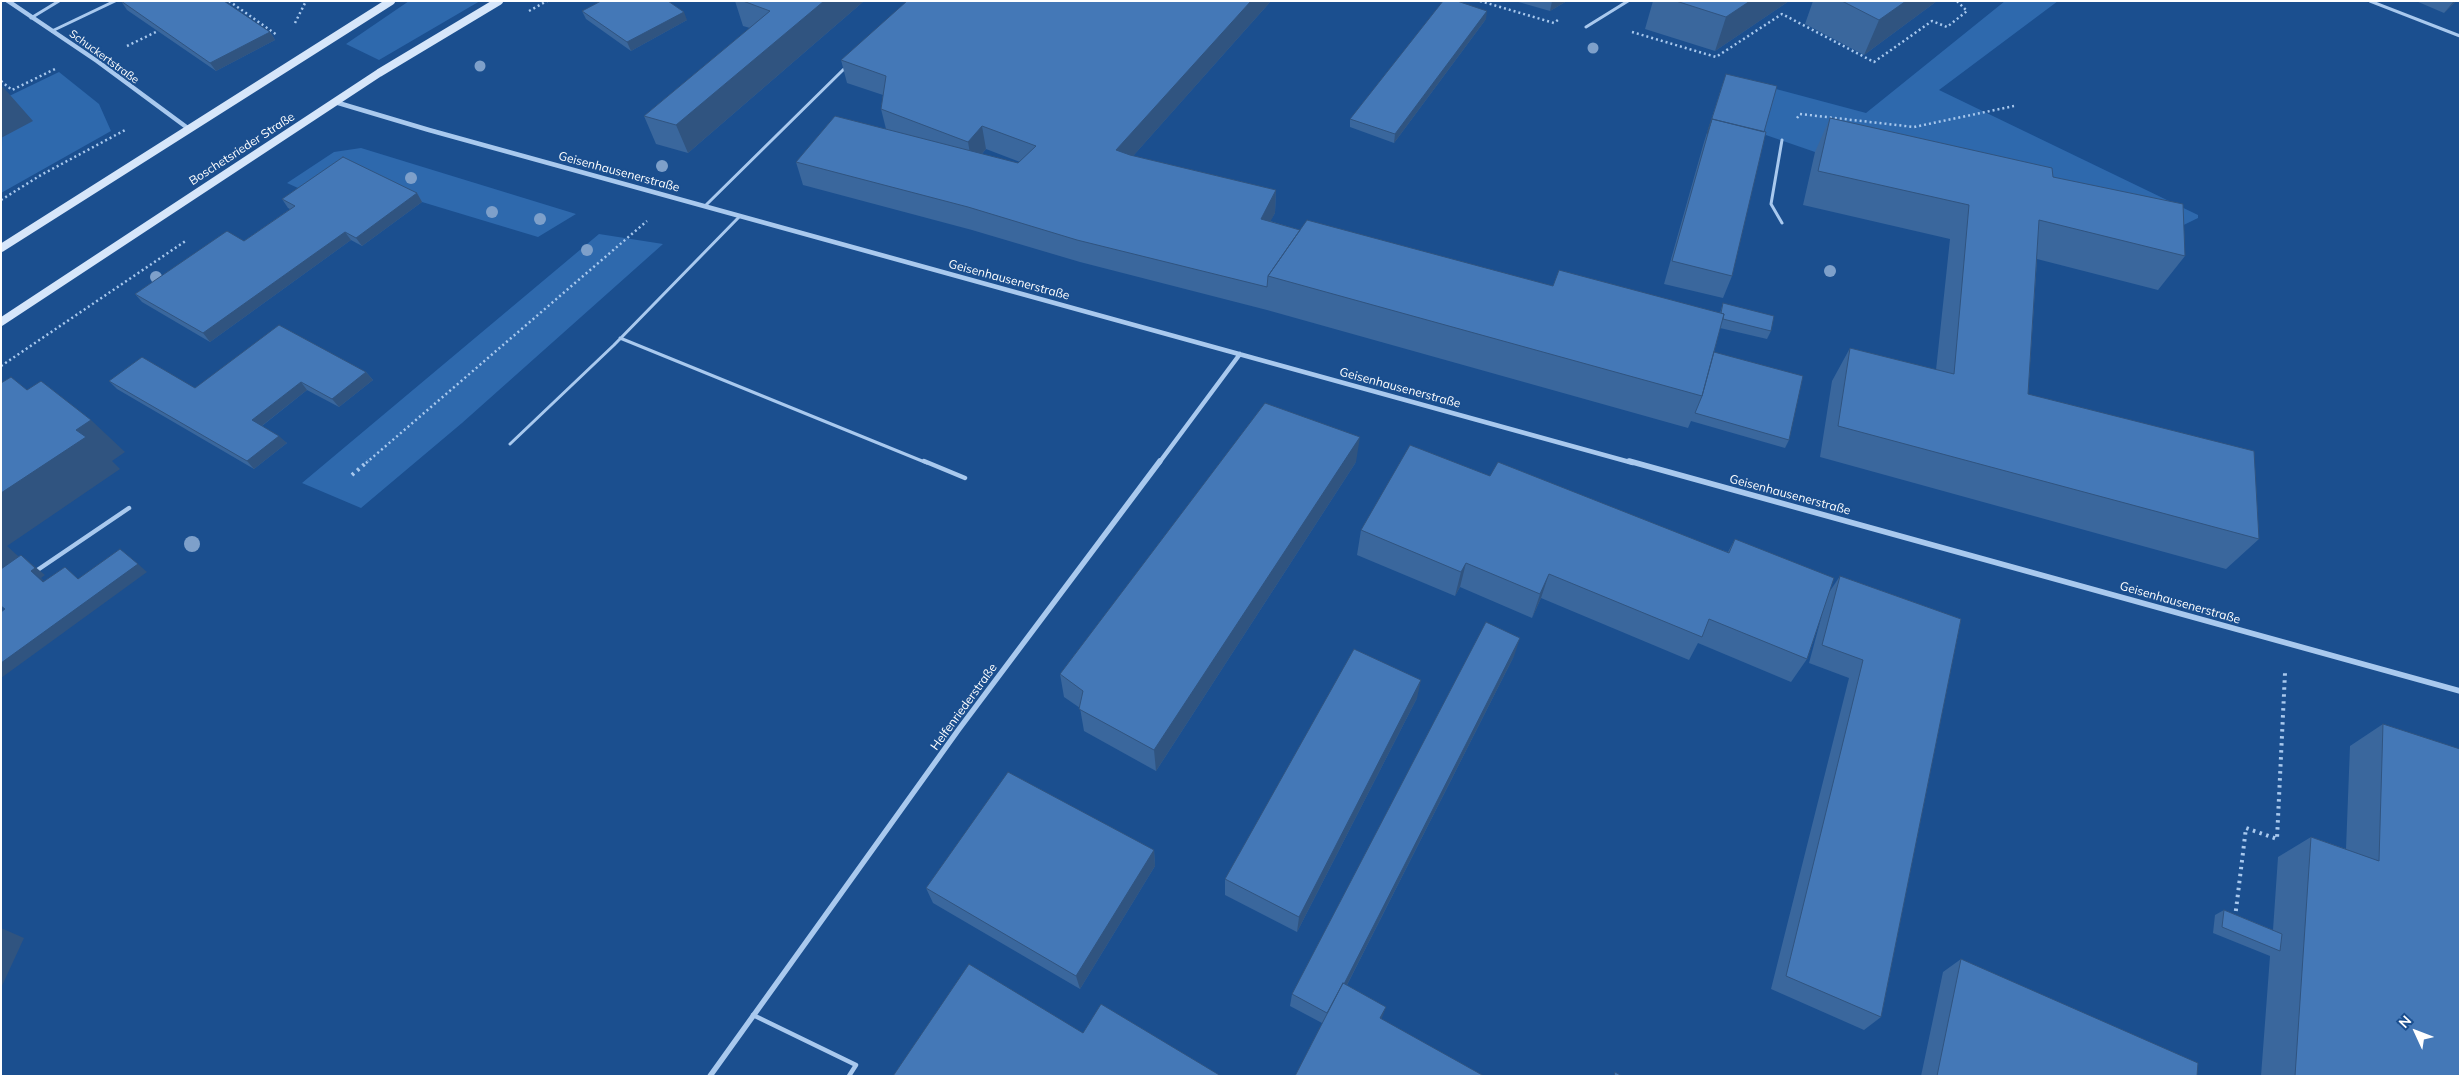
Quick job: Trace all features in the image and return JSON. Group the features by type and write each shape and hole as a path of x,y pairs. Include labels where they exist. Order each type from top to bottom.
{"main road":[{"path":"1,248 390,1"},
{"name":"Boschetsrieder Straße","path":"1,322 335,102 437,37 499,1"}],"street":[{"name":"Schuckertstraße","path":"8,1 85,53 189,129"},
{"name":"Geisenhausenerstraße","path":"335,102 740,216 2460,691"},
{"name":"Helfenriederstraße","path":"710,1076 989,689 1240,354"}],"lane":[{"path":"31,18 59,1"},
{"path":"52,31 114,1"},
{"path":"1586,27 1628,1"},
{"path":"2370,1 2460,36"},
{"path":"705,206 849,64"},
{"path":"1782,140 1772,204 1782,224"},
{"path":"510,444 620,338 740,216"},
{"path":"620,338 965,478"},
{"path":"33,573 130,508"},
{"path":"753,1015 856,1066 849,1076"}],"path":[{"path":"229,1 282,39"},
{"path":"294,25 306,1"},
{"path":"1480,1 1554,22 1560,18"},
{"path":"1628,31 1716,57 1782,14 1874,62 1932,20 1947,27 1967,11 1957,1"},
{"path":"1,81 12,90 85,53"},
{"path":"1782,140 1800,114 1914,127 2014,106"},
{"path":"352,475 673,197"},
{"path":"2235,924 2246,828 2277,839 2286,643"}],"shaded area":[{"path":"409,1 480,1 379,60 346,44"},
{"path":"2005,1 2058,1 1939,90 2198,215 2198,218 2157,238 1815,152 1763,134 1776,89 1866,113"},
{"path":"59,72 99,104 111,131 1,193 3,99"},
{"path":"361,148 576,214 538,237 422,202 349,166 309,193 287,183 334,152"},
{"path":"599,234 663,244 462,423 361,508 302,483"}],"building":[{"path":"121,1 224,1 270,32 210,63"},
{"path":"601,1 668,1 684,12 627,42 582,11"},
{"path":"743,1 824,1 676,125 644,116 770,11"},
{"path":"907,1 1251,1 1116,150 1276,190 1261,219 1300,230 1268,276 1267,287 1077,240 968,207 796,162 835,116 1018,163 1036,146 982,126 968,142 881,109 886,76 841,60"},
{"path":"1443,1 1457,1 1487,11 1395,134 1350,119"},
{"path":"1676,1 1750,1 1726,17"},
{"path":"1842,1 1906,1 1879,20"},
{"path":"1726,74 1777,86 1764,132 1712,119 1707,134"},
{"path":"1830,118 2052,168 2053,177 2183,204 2185,256 2039,220 2028,394 2254,451 2259,539 1838,426 1850,348 1954,374 1969,205 1818,171"},
{"path":"1712,119 1766,132 1732,276 1672,261"},
{"path":"343,157 417,193 356,238 345,232 203,333 135,294 227,231 244,241 295,206 282,199"},
{"path":"1307,220 1553,286 1559,270 1724,314 1702,396 1268,276"},
{"path":"1723,303 1774,316 1771,331 1723,319 1724,314 1721,313"},
{"path":"279,325 366,372 332,399 301,382 252,420 279,436 247,461 109,381 142,357 195,388"},
{"path":"1714,352 1803,376 1789,440 1695,413 1702,396"},
{"path":"11,377 27,390 41,381 91,420 76,430 86,437 1,493 1,383"},
{"path":"1265,403 1360,437 1154,750 1079,709 1083,691 1060,674"},
{"path":"1410,445 1490,476 1498,462 1729,553 1735,539 1834,578 1807,659 1709,619 1702,637 1549,574 1540,594 1466,563 1461,572 1361,530"},
{"path":"120,549 138,564 1,663 1,612 5,609 1,606 1,569 21,555 35,568 31,571 43,582 65,567 78,579"},
{"path":"1840,576 1961,619 1881,1017 1786,976 1863,660 1822,645"},
{"path":"1486,622 1520,638 1344,984 1327,1013 1292,994"},
{"path":"1354,649 1421,680 1299,917 1225,879"},
{"path":"2383,724 2460,749 2460,1076 2295,1076 2311,837 2379,861"},
{"path":"1008,772 1154,850 1076,976 926,888"},
{"path":"2224,910 2282,934 2280,951 2222,927"},
{"path":"1961,959 2198,1063 2197,1076 1937,1076"},
{"path":"969,964 1083,1033 1101,1004 1221,1076 893,1076"},
{"path":"1343,983 1386,1007 1380,1018 1484,1076 1295,1076"},
{"path":"1615,1072 1622,1076 1614,1076"}]}
